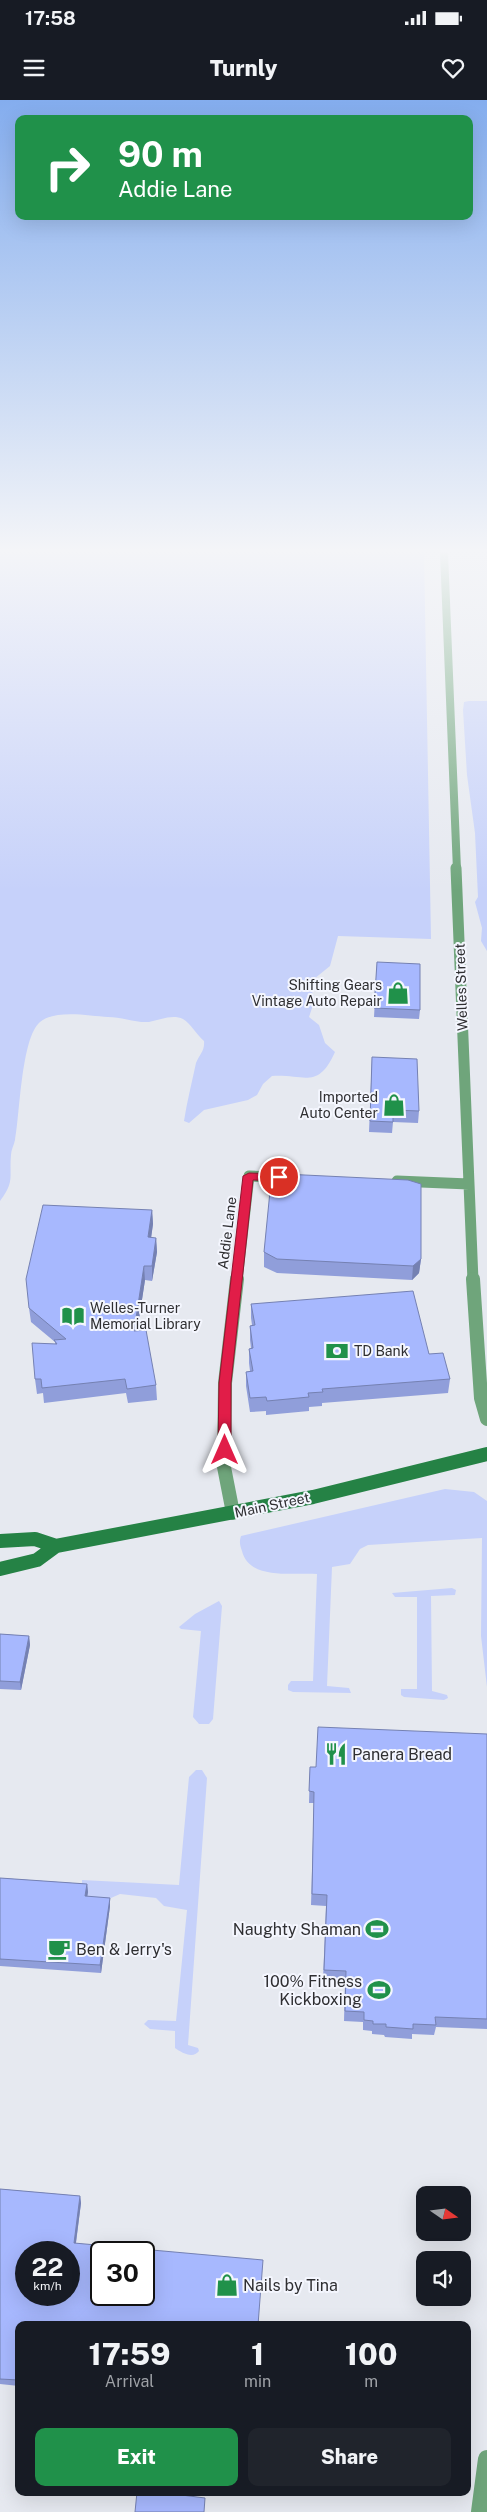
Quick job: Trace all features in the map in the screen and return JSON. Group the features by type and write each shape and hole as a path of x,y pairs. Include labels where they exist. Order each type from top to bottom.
{"main road":[{"name":"Main Street","path":"0,1569 37,1560 56,1546 313,1497 487,1454"},
{"name":"Main Street","path":"0,1541 35,1539 56,1546"}],"street":[{"name":"Welles Street","path":"448,666 477,1360 481,1398 487,1419"},
{"name":"Addie Lane","path":"233,1513 224,1467 225,1383 249,1176 301,1178"},
{"path":"386,1181 469,1184"},
{"path":"480,2512 487,2459"}],"shaded area":[{"path":"0,666 426,666 431,939 338,936 330,966 314,979 312,992 315,999 309,1017 319,1025 325,1043 335,1052 323,1072 310,1078 272,1076 263,1084 257,1095 248,1100 204,1110 189,1123 184,1121 185,1114 196,1063 203,1050 204,1041 183,1019 170,1017 144,1022 113,1017 64,1014 47,1018 40,1022 34,1031 25,1060 17,1128 11,1153 10,1184 0,1201"},
{"path":"487,701 487,951 481,941 482,928 475,902 478,897 475,833 467,775 463,710 464,702"},
{"path":"445,1489 474,1492 487,1501 487,1687 481,1636 482,1538 368,1545 360,1549 350,1564 332,1567 327,1686 349,1688 351,1693 293,1692 288,1690 288,1685 291,1681 313,1681 317,1574 274,1573 254,1567 246,1561 240,1544 241,1536"},
{"path":"452,1588 456,1590 455,1595 431,1596 432,1691 447,1695 448,1698 444,1700 404,1697 401,1695 401,1689 417,1689 417,1597 395,1597 392,1593"},
{"path":"219,1601 222,1606 213,1719 209,1724 199,1724 193,1717 201,1631 181,1629 179,1627 195,1614"},
{"path":"196,1770 202,1770 207,1778 188,2045 198,2048 199,2051 191,2055 175,2048 175,2031 150,2029 144,2024 148,2020 176,2021 187,1910 164,1906 156,1898 120,1894 111,1898 87,1898 88,1889 82,1888 82,1880 179,1885 189,1777"}],"building":[{"name":"Shifting Gears Vintage Auto Repair","path":"377,962 420,964 420,1010 374,1008"},
{"name":"Imported Auto Center","path":"372,1057 417,1059 419,1111 393,1110 393,1122 370,1121"},
{"path":"284,1174 408,1180 421,1184 421,1259 413,1266 277,1259 264,1252 271,1181"},
{"name":"Welles-Turner Memorial Library","path":"43,1205 152,1210 148,1237 156,1238 152,1266 144,1266 134,1331 146,1330 156,1385 127,1389 125,1379 42,1388 41,1379 35,1379 32,1343 57,1344 54,1340 66,1339 29,1308 26,1279"},
{"name":"TD Bank","path":"413,1291 429,1354 443,1353 450,1379 322,1389 323,1392 308,1393 309,1397 267,1401 266,1397 250,1398 246,1372 253,1371 249,1349 253,1348 250,1326 255,1325 251,1304"},
{"path":"0,1634 29,1636 20,1682 0,1681"},
{"path":"318,1727 487,1734 487,2019 435,2017 436,2025 413,2024 413,2029 386,2027 386,2024 373,2024 373,2021 364,2020 364,2012 345,2011 346,1971 324,1970 327,1895 312,1894 314,1792 309,1791 310,1767 316,1767"},
{"path":"0,1878 87,1884 85,1896 110,1898 100,1965 0,1959"},
{"path":"0,2189 80,2196 74,2241 15,2241 15,2306 80,2306 80,2244 90,2244 90,2306 155,2306 155,2250 263,2260 258,2321 15,2321 15,2380 0,2379"},
{"path":"137,2496 189,2496 205,2498 204,2512 135,2512"}],"place":[{"name":"Shifting Gears Vintage Auto Repair","path":"398,993"},
{"name":"Imported Auto Center","path":"394,1105"},
{"name":"Welles-Turner Memorial Library","path":"73,1316"},
{"name":"TD Bank","path":"337,1351"},
{"name":"Panera Bread","path":"336,1754"},
{"name":"Naughty Shaman","path":"377,1929"},
{"name":"Ben & Jerry's","path":"59,1949"},
{"name":"100% Fitness Kickboxing","path":"379,1990"},
{"name":"Nails by Tina","path":"227,2285"}],"route":[{"path":"225,1450 225,1383 249,1176 279,1177"}]}
